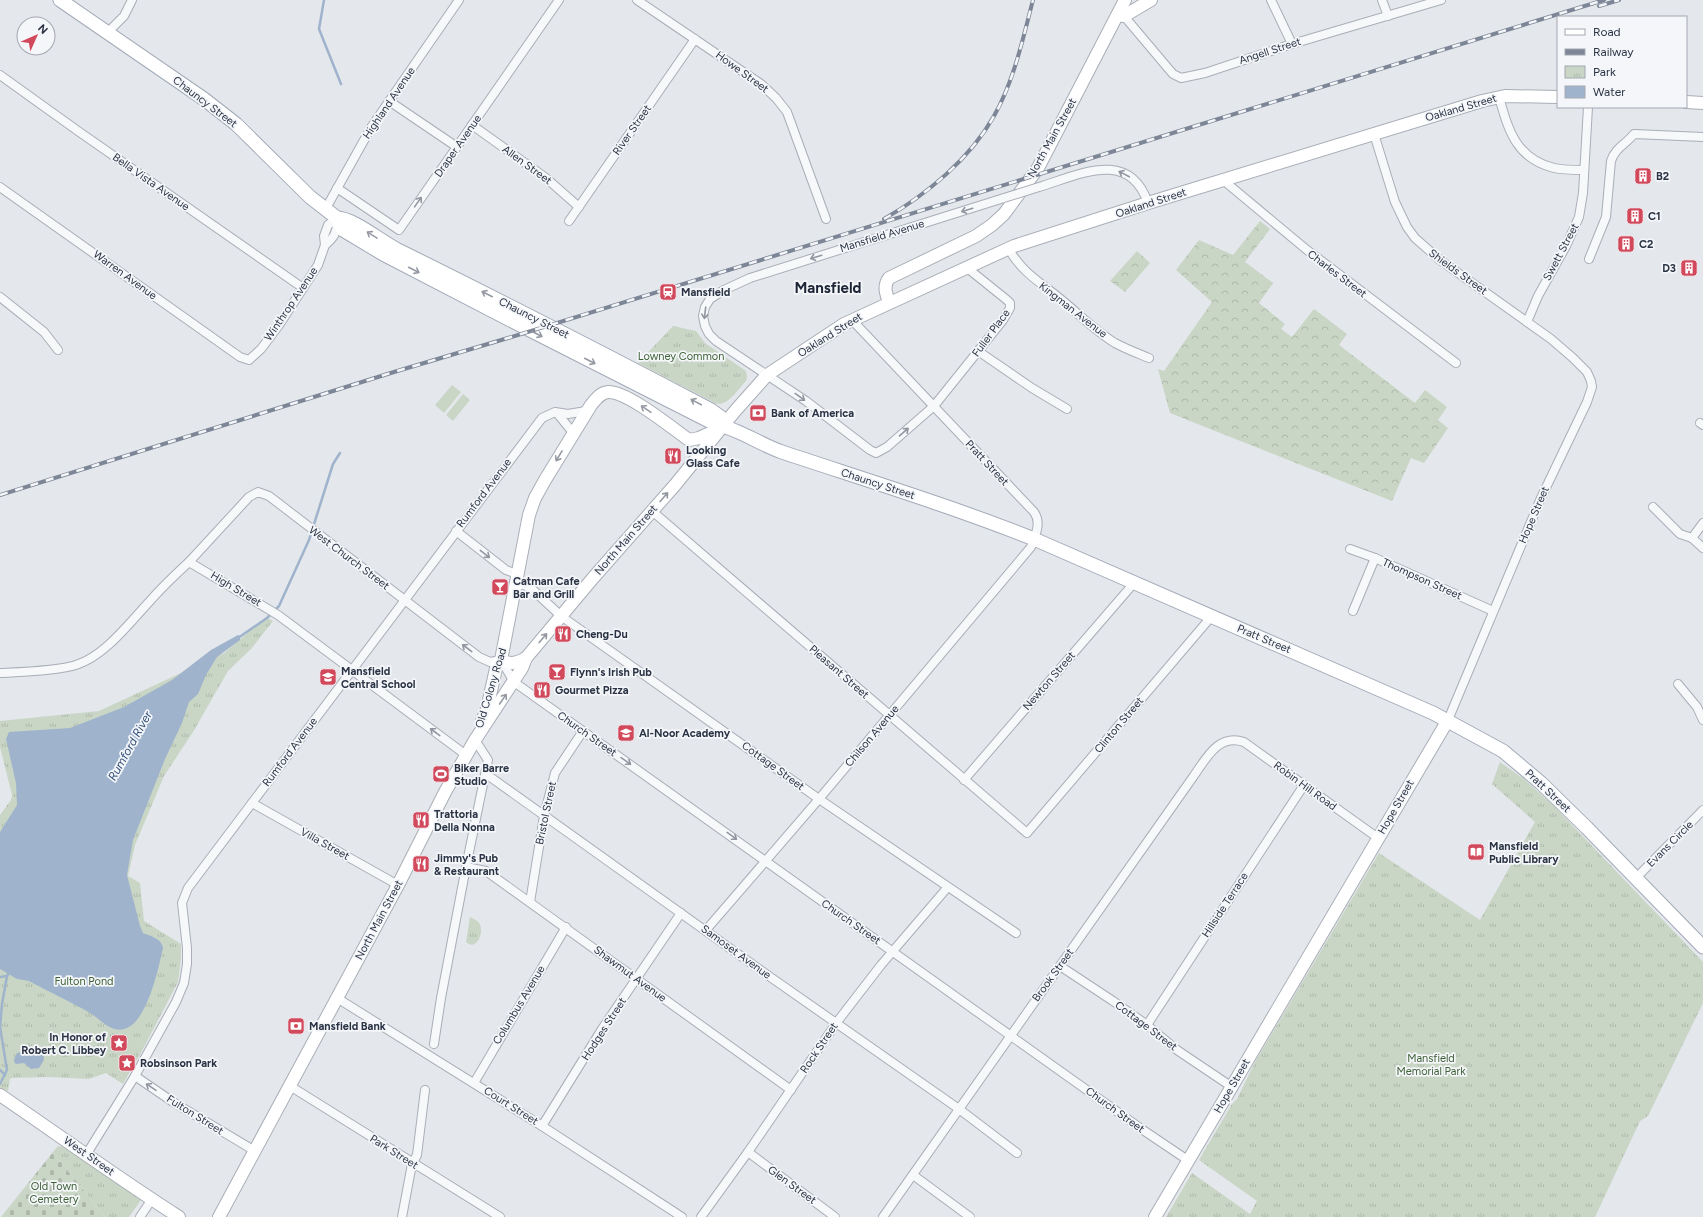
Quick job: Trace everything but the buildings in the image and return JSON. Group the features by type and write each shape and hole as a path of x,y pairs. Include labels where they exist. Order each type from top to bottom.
{"main road":[{"name":"Chauncy Street","path":"60,0 204,99 236,124 310,197 337,218 348,219 393,247 568,335 711,410 722,418 724,426 768,447 978,517 1034,539"},
{"name":"North Main Street","path":"889,302 885,289 886,282 889,278 976,236 992,225 1011,206 1038,168 1121,15 1125,0"},
{"path":"1121,15 1151,0"},
{"name":"Oakland Street","path":"768,375 852,320 1008,248 1148,203 1499,97 1557,97"},
{"path":"1687,102 1703,103"},
{"name":"North Main Street","path":"219,1217 398,885 466,755 514,682 526,658 768,375"},
{"name":"Old Colony Road","path":"475,740 487,709 497,664 502,660 529,515 535,498 586,411 599,396 608,392 617,393 645,409 689,440"},
{"path":"686,470 693,454 692,446 689,440 699,438 724,426"},
{"name":"Pratt Street","path":"1034,539 1210,617 1298,653 1448,720 1503,751 1563,804 1703,947"},
{"path":"502,660 507,663 514,664 526,658"},
{"name":"Hope Street","path":"1155,1217 1448,720"},
{"name":"West Street","path":"0,1095 37,1119 152,1200 180,1217"}],"street":[{"path":"108,32 124,16 132,0"},
{"name":"Highland Avenue","path":"325,210 369,132 459,0"},
{"name":"Draper Avenue","path":"337,188 399,230 559,0"},
{"name":"Howe Street","path":"637,0 761,84 776,98 787,112 826,219"},
{"path":"1271,0 1292,44"},
{"path":"1382,0 1388,16"},
{"name":"Angell Street","path":"1121,15 1173,74 1181,78 1205,73 1292,44 1441,0"},
{"name":"River Street","path":"569,221 695,39"},
{"name":"Bella Vista Avenue","path":"0,75 303,288"},
{"path":"1499,97 1510,133 1515,141 1531,157 1542,165 1555,168 1584,170"},
{"path":"389,101 456,147"},
{"name":"Swett Street","path":"1527,322 1538,296 1566,246 1579,217 1583,193 1588,108"},
{"name":"Allen Street","path":"472,125 546,178 580,207"},
{"name":"Shields Street","path":"1374,134 1395,202 1407,227 1415,238 1440,260 1564,350 1589,376"},
{"path":"1589,259 1606,217 1612,161 1614,154 1620,147 1634,134 1703,137"},
{"name":"Mansfield Avenue","path":"934,406 887,447 876,453 806,401 716,341 709,334 705,326 703,316 705,307 710,299 716,294 750,278 1039,187 1095,171 1113,169 1127,174 1142,188 1148,203"},
{"name":"Charles Street","path":"1223,180 1307,250 1456,363"},
{"name":"Warren Avenue","path":"0,187 240,357 250,359"},
{"name":"Winthrop Avenue","path":"250,359 261,349 279,325 318,265 325,244 330,241 337,231 337,218"},
{"name":"Kingman Avenue","path":"1008,248 1016,262 1031,277 1058,296 1100,332 1125,348 1149,358"},
{"name":"Fuller Place","path":"934,406 1003,320 1010,305 1004,298 966,267"},
{"path":"0,297 44,332 58,350"},
{"name":"Pratt Street","path":"852,320 1037,516 1038,525 1034,539"},
{"path":"978,351 1026,384 1067,408"},
{"name":"Hope Street","path":"1448,720 1541,498 1587,402 1592,387 1589,376"},
{"name":"Rumford Avenue","path":"86,1154 135,1076 173,1008 184,983 187,964 187,948 182,903 188,888 542,418 548,414 557,412 568,414 586,411"},
{"path":"557,412 573,434"},
{"name":"West Church Street","path":"189,562 249,497 258,492 269,496 319,536 479,657 490,662 502,660"},
{"path":"1653,507 1680,534 1692,538 1703,548"},
{"name":"Pleasant Street","path":"652,511 1026,833"},
{"path":"1692,538 1703,523"},
{"name":"Cottage Street","path":"456,531 506,570 516,580 532,589 561,616 819,799 947,888 1016,933"},
{"name":"Chilson Avenue","path":"706,930 819,799 1031,547 1034,539"},
{"name":"Thompson Street","path":"1350,549 1375,558 1493,611"},
{"path":"1353,611 1375,558"},
{"path":"0,673 76,665 96,655 189,562"},
{"name":"High Street","path":"189,562 278,615 466,755"},
{"name":"Newton Street","path":"964,780 1134,583"},
{"name":"Clinton Street","path":"1026,833 1210,617"},
{"path":"502,660 514,682"},
{"name":"Church Street","path":"514,682 766,860 1010,1036 1189,1161"},
{"path":"1678,684 1697,707 1703,720"},
{"name":"Bristol Street","path":"530,902 544,816 555,773 583,731"},
{"path":"434,1044 441,998 488,760 475,740"},
{"name":"Robin Hill Road","path":"1230,740 1244,742 1378,838"},
{"name":"Brook Street","path":"883,1217 1197,772 1222,742 1230,740"},
{"name":"Samoset Avenue","path":"486,774 959,1109 1017,1153"},
{"name":"Hillside Terrace","path":"1147,1025 1304,785"},
{"name":"Villa Street","path":"252,803 398,885"},
{"name":"Evans Circle","path":"1636,878 1703,810"},
{"name":"Shawmut Avenue","path":"466,867 486,871 791,1090"},
{"name":"Rock Street","path":"701,1217 791,1090 836,1022 881,965 894,952 947,888"},
{"name":"Hodges Street","path":"542,1126 602,1029 681,913"},
{"name":"Columbus Avenue","path":"474,1083 566,927"},
{"name":"Cottage Street","path":"1060,966 1147,1025 1177,1050 1232,1087"},
{"name":"Court Street","path":"337,998 542,1126 682,1217"},
{"name":"Fulton Street","path":"135,1076 173,1102 255,1151"},
{"name":"Park Street","path":"290,1086 412,1164 500,1217"},
{"path":"402,1217 412,1164 417,1155 425,1090"},
{"name":"Glen Street","path":"748,1152 835,1217"},
{"path":"913,1175 970,1217"},
{"path":"140,1217 152,1200"}],"green space":[{"path":"1260,221 1270,229 1245,262 1273,283 1259,303 1285,324 1281,329 1292,337 1314,309 1347,334 1339,345 1415,403 1425,390 1447,407 1438,420 1448,428 1424,463 1411,458 1392,501 1170,413 1158,369 1164,371 1212,302 1176,270 1199,240 1233,255"},
{"path":"1137,251 1150,263 1125,292 1110,281"},
{"name":"Lowney Common","path":"673,326 696,331 705,343 746,371 746,381 736,393 724,403 715,403 638,363"},
{"path":"452,385 461,392 444,413 435,405"},
{"path":"463,394 470,400 453,421 446,415"},
{"name":"Fulton Pond","path":"266,617 273,621 251,649 228,671 193,732 164,776 135,845 128,876 140,883 144,921 181,944 178,982 143,1049 123,1084 106,1073 89,1079 47,1077 12,1078 10,1079 8,1091 0,1088 0,815 11,800 12,795 0,747 0,721 99,711 224,653"},
{"name":"Mansfield Memorial Park","path":"1500,762 1524,779 1552,804 1703,962 1703,1003 1648,1116 1640,1121 1595,1217 1166,1217 1192,1173 1250,1214 1257,1201 1199,1160 1232,1104 1237,1099 1255,1062 1379,853 1480,920 1535,822 1492,784"},
{"path":"470,917 476,920 481,927 479,939 474,944 466,942"},
{"path":"58,1146 63,1147 141,1200 129,1217 105,1217 53,1152"},
{"name":"Old Town Cemetery","path":"53,1152 105,1217 1,1217"}],"water":[{"name":"Fulton Pond","path":"238,635 240,636 240,640 217,657 206,675 198,694 189,702 182,723 165,759 133,840 127,875 140,926 143,933 161,942 163,948 158,971 142,1013 134,1023 125,1029 114,1029 78,1006 29,981 17,979 0,969 0,832 17,805 16,783 6,739 9,732 70,728 124,707 172,680 211,650"},
{"path":"30,1049 38,1049 43,1051 44,1060 39,1068 31,1069 24,1063 16,1064 14,1062 17,1054"}],"waterway":[{"name":"Rumford River","path":"324,0 319,29 341,84"},
{"name":"Rumford River","path":"238,638 267,618 279,606 309,540 333,464 340,453"},
{"name":"Rumford River","path":"0,1084 7,1070 0,1027 2,1004 7,976 10,971"},
{"name":"Rumford River","path":"0,977 7,976"},
{"name":"Rumford River","path":"0,1070 5,1075"}],"railway":[{"path":"884,219 916,199 946,175 973,147 984,132 1001,103 1007,88 1017,59 1033,0"},
{"path":"0,495 394,372 1604,0"},
{"path":"1599,6 1619,0"}],"place":[{"name":"B2","path":"1643,176"},
{"name":"C1","path":"1635,216"},
{"name":"C2","path":"1626,244"},
{"name":"D3","path":"1689,268"},
{"name":"Mansfield","path":"668,292"},
{"name":"Bank of America","path":"758,413"},
{"name":"Looking Glass Cafe","path":"673,456"},
{"name":"Catman Cafe Bar and Grill","path":"500,587"},
{"name":"Cheng-Du","path":"563,634"},
{"name":"Flynn's Irish Pub","path":"557,672"},
{"name":"Mansfield Central School","path":"328,677"},
{"name":"Gourmet Pizza","path":"542,690"},
{"name":"Al-Noor Academy","path":"626,733"},
{"name":"Biker Barre Studio","path":"441,774"},
{"name":"Trattoria Della Nonna","path":"421,820"},
{"name":"Mansfield Public Library","path":"1476,852"},
{"name":"Jimmy's Pub & Restaurant","path":"421,864"},
{"name":"Mansfield Bank","path":"296,1026"},
{"name":"In Honor of Robert C. Libbey","path":"119,1043"},
{"name":"Robsinson Park","path":"127,1063"}],"district":[{"name":"Mansfield","path":"828,288"}]}
